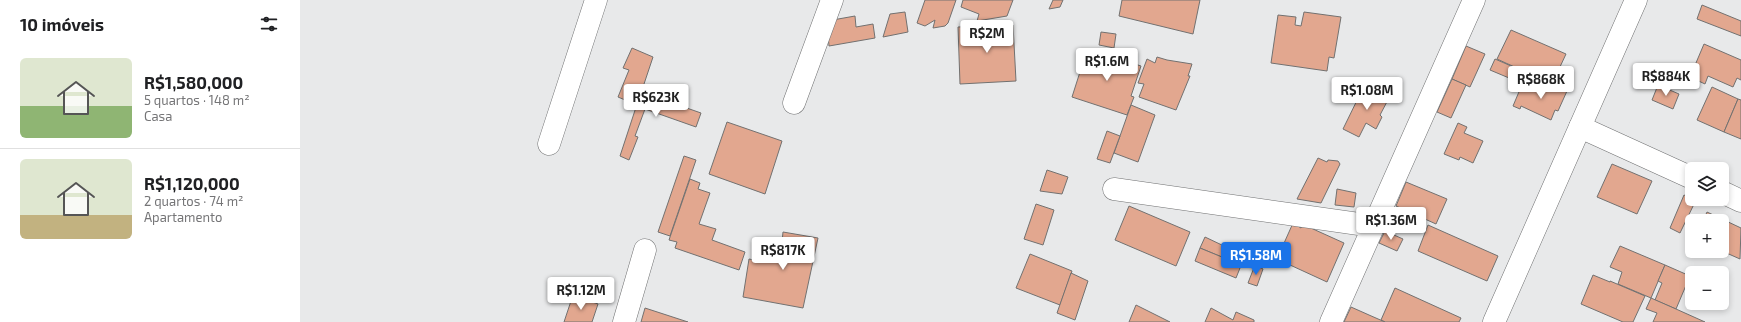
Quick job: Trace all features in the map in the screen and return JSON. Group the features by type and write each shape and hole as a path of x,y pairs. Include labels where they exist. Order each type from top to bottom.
{"street":[{"path":"549,144 596,0"},
{"path":"794,103 832,0"},
{"path":"1331,322 1474,0"},
{"path":"1494,322 1636,0"},
{"path":"1580,127 1685,175"},
{"path":"1114,189 1373,226"},
{"path":"1729,195 1741,200"},
{"path":"624,322 645,250"}],"building":[{"path":"925,0 956,0 948,23 945,26 933,28 935,20 925,26 917,23"},
{"path":"963,0 1013,0 1007,16 977,21 979,14 961,7"},
{"path":"1053,0 1063,0 1060,7 1049,9"},
{"path":"1122,0 1200,0 1193,34 1119,16"},
{"path":"1702,5 1741,21 1741,36 1697,19"},
{"path":"905,12 908,32 883,37 890,14"},
{"path":"1304,12 1341,17 1334,58 1329,57 1327,71 1271,63 1278,15 1296,17 1295,25 1301,26"},
{"path":"855,16 856,27 873,24 875,38 829,46 827,21"},
{"path":"1013,25 1016,81 960,84 958,27"},
{"path":"1511,30 1566,54 1552,84 1497,59"},
{"path":"1101,32 1116,34 1114,48 1099,45"},
{"path":"1704,44 1741,60 1741,80 1737,78 1733,87 1708,76 1705,84 1690,77"},
{"path":"1466,46 1485,54 1470,87 1452,79"},
{"path":"632,48 653,57 637,105 618,97 629,70 623,68"},
{"path":"1087,50 1099,54 1099,52 1141,66 1131,96 1134,97 1127,115 1072,97"},
{"path":"1157,57 1192,64 1188,76 1190,76 1176,110 1139,97 1144,84 1138,83 1147,59 1155,63"},
{"path":"1495,59 1525,72 1521,83 1490,70"},
{"path":"1452,79 1466,85 1451,118 1437,112"},
{"path":"1530,82 1549,90 1552,84 1567,91 1558,111 1555,110 1551,120 1521,106 1520,109 1513,106 1521,87 1527,90"},
{"path":"1365,84 1390,96 1380,115 1382,117 1376,129 1366,123 1359,137 1343,129"},
{"path":"1658,85 1679,94 1673,109 1652,100"},
{"path":"1712,87 1738,99 1724,132 1697,120"},
{"path":"641,92 701,113 696,127 645,109 635,136 638,137 629,160 620,156"},
{"path":"1738,99 1741,100 1741,139 1724,132"},
{"path":"1131,105 1155,115 1138,162 1114,153"},
{"path":"727,122 782,141 765,194 709,174"},
{"path":"1458,123 1467,127 1464,133 1483,141 1473,163 1460,157 1459,160 1444,154"},
{"path":"1107,131 1120,136 1110,163 1097,159"},
{"path":"684,156 696,160 670,236 658,232"},
{"path":"1318,158 1327,162 1328,160 1338,161 1340,164 1321,203 1297,199"},
{"path":"1612,164 1652,181 1637,214 1597,197"},
{"path":"1047,170 1068,177 1062,194 1040,191"},
{"path":"690,179 700,183 698,189 710,193 699,224 716,229 712,240 745,252 739,270 675,248 677,242 669,240"},
{"path":"1406,182 1447,199 1436,224 1396,206"},
{"path":"1337,189 1356,193 1354,207 1335,205"},
{"path":"1685,195 1685,206 1693,206 1689,214 1685,214 1685,223 1680,233 1670,228"},
{"path":"1036,204 1054,210 1043,245 1024,239"},
{"path":"1129,206 1190,232 1176,266 1115,240"},
{"path":"1729,222 1741,228 1740,259 1729,254"},
{"path":"1293,223 1301,228 1302,224 1344,243 1327,282 1277,259"},
{"path":"1428,225 1498,256 1487,281 1418,251"},
{"path":"1385,231 1403,239 1397,251 1379,243"},
{"path":"783,232 818,238 803,308 743,297 749,259 764,262 769,240 782,242"},
{"path":"1205,237 1245,256 1240,268 1232,265 1234,262 1200,248"},
{"path":"1620,246 1665,265 1651,298 1618,284 1622,272 1610,267"},
{"path":"1200,248 1234,262 1232,265 1240,268 1236,278 1195,261"},
{"path":"1030,254 1072,271 1060,305 1016,288"},
{"path":"1255,265 1263,269 1257,286 1248,283"},
{"path":"1665,265 1685,274 1685,288 1676,309 1655,300 1662,283 1658,281"},
{"path":"1071,273 1088,281 1075,320 1057,313"},
{"path":"1593,275 1645,296 1633,322 1623,322 1581,304"},
{"path":"1395,288 1461,318 1459,322 1385,322 1381,320"},
{"path":"573,295 598,304 592,322 564,322"},
{"path":"1651,298 1705,322 1653,322 1657,313 1646,309"},
{"path":"1136,305 1170,322 1129,322"},
{"path":"1351,307 1369,315 1385,322 1344,322"},
{"path":"645,308 688,322 641,322"},
{"path":"1211,308 1233,320 1236,312 1254,320 1254,322 1205,322"}]}
